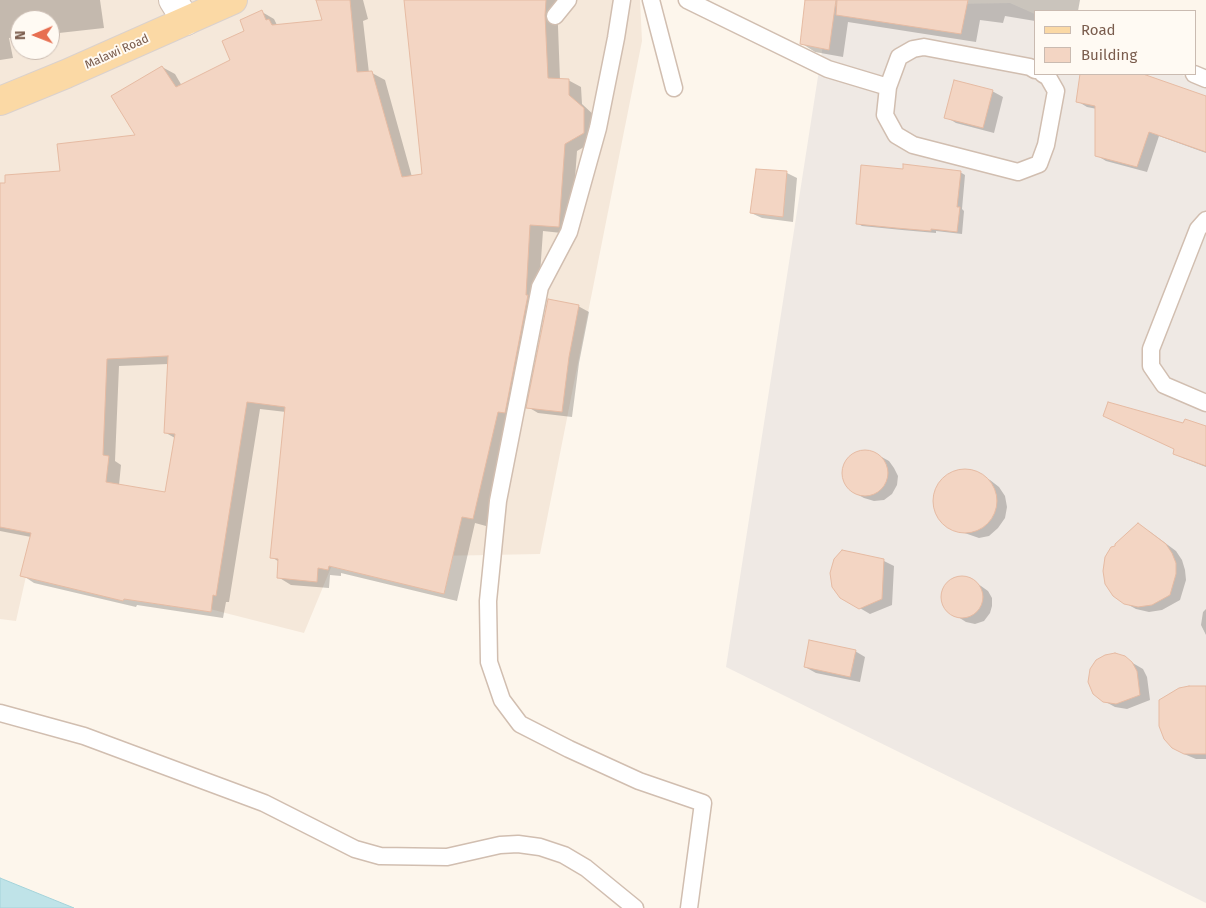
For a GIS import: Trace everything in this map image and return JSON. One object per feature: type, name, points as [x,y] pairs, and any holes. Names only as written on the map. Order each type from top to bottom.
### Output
[{"type":"main road","name":"Malawi Road","points":[[0,101],[66,74],[180,10],[233,0]]},
{"type":"lane","points":[[555,16],[568,0]]},
{"type":"lane","points":[[622,0],[598,128],[569,232],[540,287],[498,501],[488,601],[489,662],[502,700],[520,724],[569,749],[639,780],[703,803],[689,908]]},
{"type":"lane","points":[[651,0],[674,88]]},
{"type":"lane","points":[[687,0],[828,69],[888,87]]},
{"type":"lane","points":[[1034,69],[1030,67],[924,47],[912,49],[899,58],[888,87],[885,115],[896,135],[913,144],[1018,172],[1039,164],[1046,145],[1056,91],[1048,77],[1045,75]]},
{"type":"lane","points":[[1203,227],[1152,349],[1151,366],[1164,385],[1206,403]]},
{"type":"lane","points":[[0,713],[84,736],[264,803],[355,849],[380,856],[447,857],[500,844],[540,847],[564,855],[586,868],[635,908]]},
{"type":"shaded area","points":[[0,0],[640,0],[642,41],[540,554],[335,558],[304,633],[29,563],[16,621],[0,619]]},
{"type":"shaded area","points":[[1010,3],[1034,14],[1034,75],[1182,75],[1206,85],[1206,903],[726,667],[829,6]]},
{"type":"water","points":[[0,878],[74,908],[0,908]]},
{"type":"building","points":[[316,0],[350,0],[357,72],[372,71],[402,177],[422,174],[404,0],[546,0],[548,78],[569,79],[569,95],[584,108],[584,133],[565,144],[559,227],[530,225],[526,295],[528,295],[505,413],[498,412],[473,519],[462,517],[444,594],[329,566],[328,570],[318,568],[317,582],[277,578],[278,559],[270,558],[285,407],[247,402],[216,596],[213,595],[211,612],[124,599],[123,601],[20,576],[31,533],[0,527],[0,183],[5,183],[5,175],[60,171],[57,144],[135,135],[111,96],[162,66],[176,87],[230,60],[222,41],[244,31],[240,20],[262,10],[266,20],[269,19],[272,25],[322,20]],"holes":[[[168,356],[164,433],[175,434],[165,492],[106,482],[109,456],[103,455],[107,359]]]},
{"type":"building","points":[[805,0],[836,0],[829,50],[800,44]]},
{"type":"building","points":[[837,0],[968,0],[961,34],[836,15]]},
{"type":"building","points":[[1080,75],[1146,75],[1206,96],[1206,152],[1149,132],[1137,167],[1095,156],[1095,106],[1076,102]]},
{"type":"building","points":[[954,80],[993,90],[983,128],[944,118]]},
{"type":"building","points":[[903,164],[961,171],[957,207],[960,207],[957,232],[856,224],[861,165],[903,169]]},
{"type":"building","points":[[756,169],[787,171],[783,217],[750,213]]},
{"type":"building","points":[[548,299],[579,305],[569,357],[562,412],[526,408]]},
{"type":"building","points":[[1108,402],[1183,423],[1185,419],[1206,426],[1206,466],[1173,454],[1174,449],[1103,416]]},
{"type":"building","points":[[865,450],[878,454],[884,460],[888,473],[884,486],[878,492],[865,496],[852,492],[846,486],[842,473],[846,460],[852,454]]},
{"type":"building","points":[[965,469],[983,475],[991,483],[997,501],[991,519],[983,527],[965,533],[947,527],[939,519],[933,501],[939,483],[947,475]]},
{"type":"building","points":[[1138,523],[1166,544],[1176,563],[1176,574],[1170,595],[1152,605],[1138,607],[1124,604],[1113,596],[1105,584],[1103,571],[1105,557],[1111,547],[1115,546]]},
{"type":"building","points":[[842,550],[884,559],[882,599],[859,609],[840,598],[832,587],[830,573],[834,559]]},
{"type":"building","points":[[962,576],[977,582],[983,597],[977,612],[962,618],[947,612],[941,597],[947,582]]},
{"type":"building","points":[[809,640],[856,650],[850,677],[804,667]]},
{"type":"building","points":[[1115,653],[1125,656],[1132,662],[1137,671],[1140,695],[1116,704],[1103,702],[1093,694],[1088,682],[1090,669],[1096,660],[1105,655]]},
{"type":"building","points":[[1206,686],[1206,754],[1184,754],[1172,748],[1164,739],[1159,726],[1159,700],[1179,688]]}]
